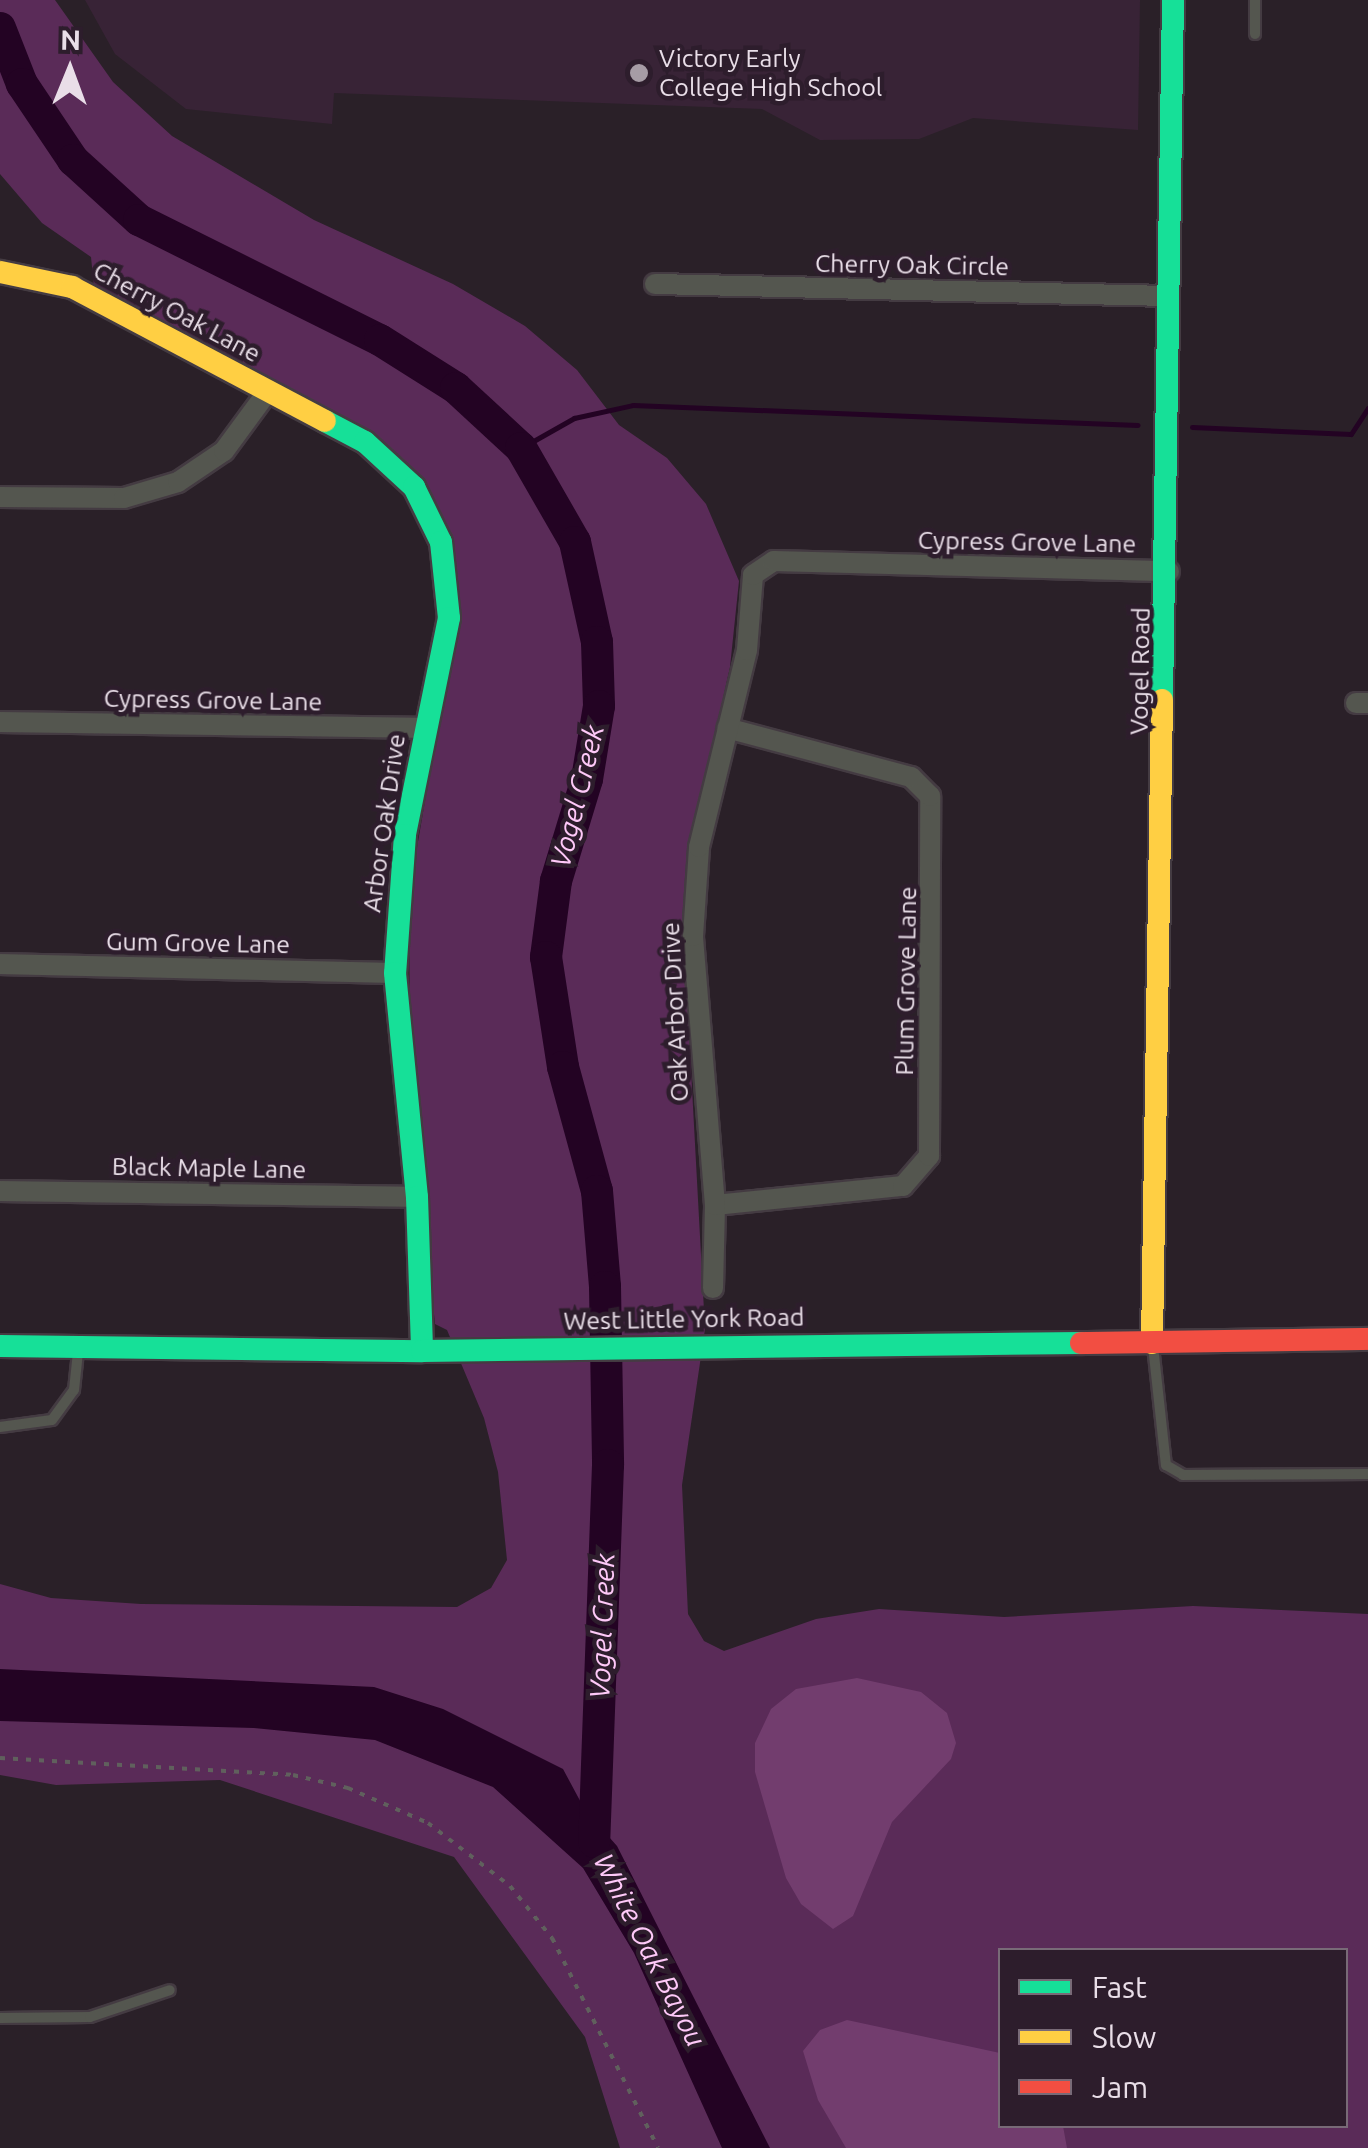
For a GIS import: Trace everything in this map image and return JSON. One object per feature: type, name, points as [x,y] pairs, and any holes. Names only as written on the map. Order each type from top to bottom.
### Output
[{"type":"street","name":"Vogel Road","points":[[1152,1343],[1169,571],[1173,0]]},
{"type":"street","name":"Cherry Oak Lane","points":[[0,272],[72,287],[268,391]]},
{"type":"street","name":"Cherry Oak Circle","points":[[655,284],[1168,296]]},
{"type":"street","points":[[0,496],[124,498],[178,482],[224,451],[268,391]]},
{"type":"street","name":"Arbor Oak Drive","points":[[268,391],[365,442],[414,487],[441,542],[449,618],[405,835],[394,973],[417,1196],[422,1351]]},
{"type":"street","name":"Cypress Grove Lane","points":[[763,563],[1169,571]]},
{"type":"street","name":"Oak Arbor Drive","points":[[714,1288],[715,1205],[693,936],[699,847],[746,650],[753,574],[763,563]]},
{"type":"street","name":"Cypress Grove Lane","points":[[0,722],[424,728]]},
{"type":"street","name":"Plum Grove Lane","points":[[715,1205],[903,1186],[929,1156],[930,796],[911,777],[726,728]]},
{"type":"street","name":"Gum Grove Lane","points":[[0,964],[394,973]]},
{"type":"street","name":"Black Maple Lane","points":[[0,1191],[417,1196]]},
{"type":"street","name":"West Little York Road","points":[[0,1346],[422,1351],[1368,1339]]},
{"type":"lane","points":[[1255,0],[1256,34]]},
{"type":"lane","points":[[1152,1343],[1166,1465],[1183,1474],[1368,1474]]},
{"type":"lane","points":[[0,1426],[36,1427],[64,1409],[74,1390],[78,1348]]},
{"type":"lane","points":[[0,2018],[90,2017],[170,1990]]},
{"type":"path","points":[[0,1758],[293,1774],[348,1788],[428,1823],[510,1886],[543,1926],[580,1984],[658,2148]]},
{"type":"shaded area","points":[[0,0],[55,0],[113,82],[172,136],[314,220],[453,284],[525,326],[577,370],[619,425],[667,458],[706,504],[739,581],[730,667],[692,837],[684,940],[705,1329],[682,1485],[688,1614],[704,1641],[724,1651],[816,1619],[879,1609],[1004,1617],[1193,1606],[1368,1614],[1368,2148],[620,2148],[585,2037],[454,1857],[220,1780],[56,1785],[0,1775],[0,1584],[51,1598],[141,1604],[457,1607],[491,1588],[507,1560],[498,1472],[484,1418],[447,1330],[435,1324],[410,1072],[409,894],[452,644],[428,497],[94,287],[91,257],[42,223],[0,174]]},
{"type":"shaded area","name":"Victory Early College High School","points":[[85,0],[1140,0],[1138,130],[973,118],[919,139],[820,140],[762,109],[334,93],[332,124],[186,109],[115,54]]},
{"type":"shaded area","points":[[857,1678],[921,1692],[947,1713],[956,1743],[951,1759],[892,1822],[853,1916],[833,1929],[801,1904],[786,1878],[755,1772],[755,1743],[771,1709],[796,1689]]},
{"type":"shaded area","points":[[847,2020],[998,2053],[998,2128],[1063,2128],[1067,2148],[846,2148],[818,2100],[803,2051],[820,2030]]},
{"type":"water","name":"White Oak Bayou","points":[[0,1669],[374,1687],[443,1709],[563,1769],[585,1810],[617,1846],[770,2148],[722,2148],[634,1953],[583,1868],[493,1787],[375,1740],[254,1728],[0,1721]]},
{"type":"waterway","name":"Vogel Creek","points":[[0,28],[22,84],[73,160],[139,220],[380,340],[456,388],[521,448],[575,542],[597,642],[599,706],[587,779],[556,881],[546,957],[563,1067],[597,1191],[605,1287],[608,1465],[594,1842]]},
{"type":"waterway","points":[[521,448],[574,418],[633,405],[1138,425]]},
{"type":"waterway","points":[[1192,427],[1351,434],[1368,408]]},
{"type":"traffic: fast","points":[[1162,700],[1173,0]]},
{"type":"traffic: fast","points":[[325,421],[365,442],[414,487],[441,542],[449,618],[405,835],[395,973],[417,1197],[422,1351]]},
{"type":"traffic: fast","points":[[0,1346],[422,1351],[1081,1343]]},
{"type":"traffic: slow","points":[[0,272],[72,287],[325,421]]},
{"type":"traffic: slow","points":[[1152,1343],[1162,700]]},
{"type":"traffic: jam","points":[[1081,1343],[1368,1339]]},
{"type":"place","name":"Victory Early College High School","points":[[639,73]]}]
